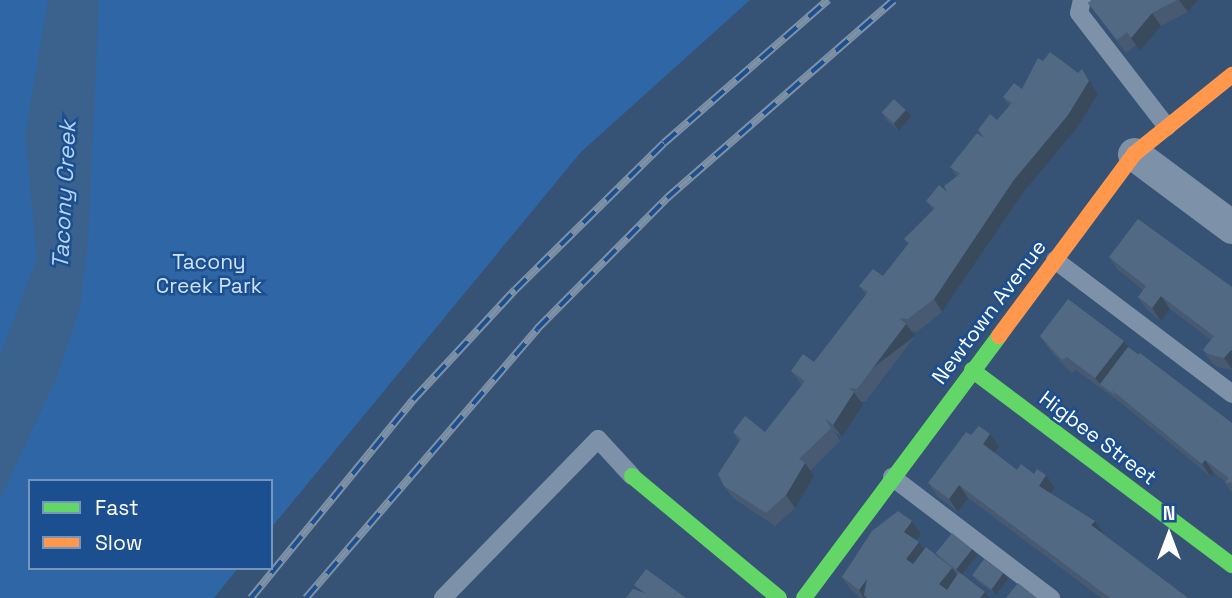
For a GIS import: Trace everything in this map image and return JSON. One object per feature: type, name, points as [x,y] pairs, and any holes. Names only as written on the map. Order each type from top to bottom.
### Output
[{"type":"street","name":"Newtown Avenue","points":[[804,598],[1134,154],[1232,75]]},
{"type":"street","points":[[1134,154],[1232,227]]},
{"type":"street","name":"Higbee Street","points":[[972,370],[1232,565]]},
{"type":"street","points":[[632,477],[779,598]]},
{"type":"lane","points":[[1082,0],[1079,13],[1167,127]]},
{"type":"lane","points":[[1055,260],[1232,394]]},
{"type":"lane","points":[[443,598],[598,439],[632,477]]},
{"type":"lane","points":[[892,477],[1051,598]]},
{"type":"green space","name":"Tacony Creek Park","points":[[0,0],[750,0],[581,152],[273,526],[273,479],[28,479],[28,570],[236,570],[214,598],[0,598]]},
{"type":"water","name":"Tacony Creek","points":[[48,0],[99,0],[88,243],[80,307],[57,377],[0,499],[0,357],[37,258],[25,136]]},
{"type":"building","points":[[1092,0],[1177,0],[1152,13],[1131,38],[1127,32],[1117,40],[1088,3]]},
{"type":"building","points":[[1050,52],[1078,73],[1082,69],[1089,81],[1068,115],[1013,181],[934,299],[908,319],[899,318],[906,324],[857,389],[848,388],[854,392],[833,425],[825,418],[831,428],[799,459],[805,463],[786,495],[766,513],[724,486],[718,474],[741,439],[733,432],[745,416],[765,432],[805,381],[791,371],[803,354],[814,362],[868,292],[859,286],[873,269],[883,276],[909,243],[904,239],[935,208],[926,201],[939,185],[947,192],[944,186],[960,174],[950,167],[977,133],[984,138],[978,130],[990,114],[997,120],[1012,103],[1003,97],[1014,83],[1022,89],[1038,58],[1043,61]]},
{"type":"building","points":[[894,99],[906,110],[893,123],[882,112]]},
{"type":"building","points":[[1138,219],[1232,287],[1232,350],[1224,358],[1203,350],[1214,336],[1161,296],[1152,308],[1138,297],[1146,286],[1109,257]]},
{"type":"building","points":[[1068,299],[1124,341],[1095,378],[1067,357],[1062,360],[1040,336]]},
{"type":"building","points":[[1128,347],[1139,355],[1112,390],[1116,396],[1100,384]]},
{"type":"building","points":[[1140,353],[1232,423],[1232,482],[1225,483],[1229,478],[1205,460],[1202,464],[1112,390]]},
{"type":"building","points":[[979,426],[990,434],[983,444],[1017,470],[1021,464],[1034,474],[1037,469],[1046,475],[1039,486],[1095,521],[1091,525],[1188,598],[1110,598],[959,485],[949,499],[928,483],[966,432],[971,435]]},
{"type":"building","points":[[898,511],[912,521],[904,532],[919,542],[906,559],[913,564],[926,547],[952,568],[939,584],[947,590],[959,572],[985,592],[980,598],[868,598],[864,595],[867,579],[859,590],[842,577],[872,531]]},
{"type":"building","points":[[952,533],[972,549],[956,570],[936,553]]},
{"type":"building","points":[[984,559],[1003,573],[992,589],[972,575]]},
{"type":"building","points":[[646,569],[686,598],[626,598],[633,589],[645,593],[634,585]]},
{"type":"building","points":[[1018,583],[1037,598],[1006,598]]},
{"type":"railway","points":[[251,598],[413,400],[515,290],[664,143],[828,0]]},
{"type":"railway","points":[[306,598],[537,329],[667,198],[894,0]]},
{"type":"traffic: fast","points":[[804,598],[999,336]]},
{"type":"traffic: fast","points":[[972,370],[1232,565]]},
{"type":"traffic: fast","points":[[632,476],[779,598]]},
{"type":"traffic: slow","points":[[999,336],[1134,154],[1232,75]]}]
